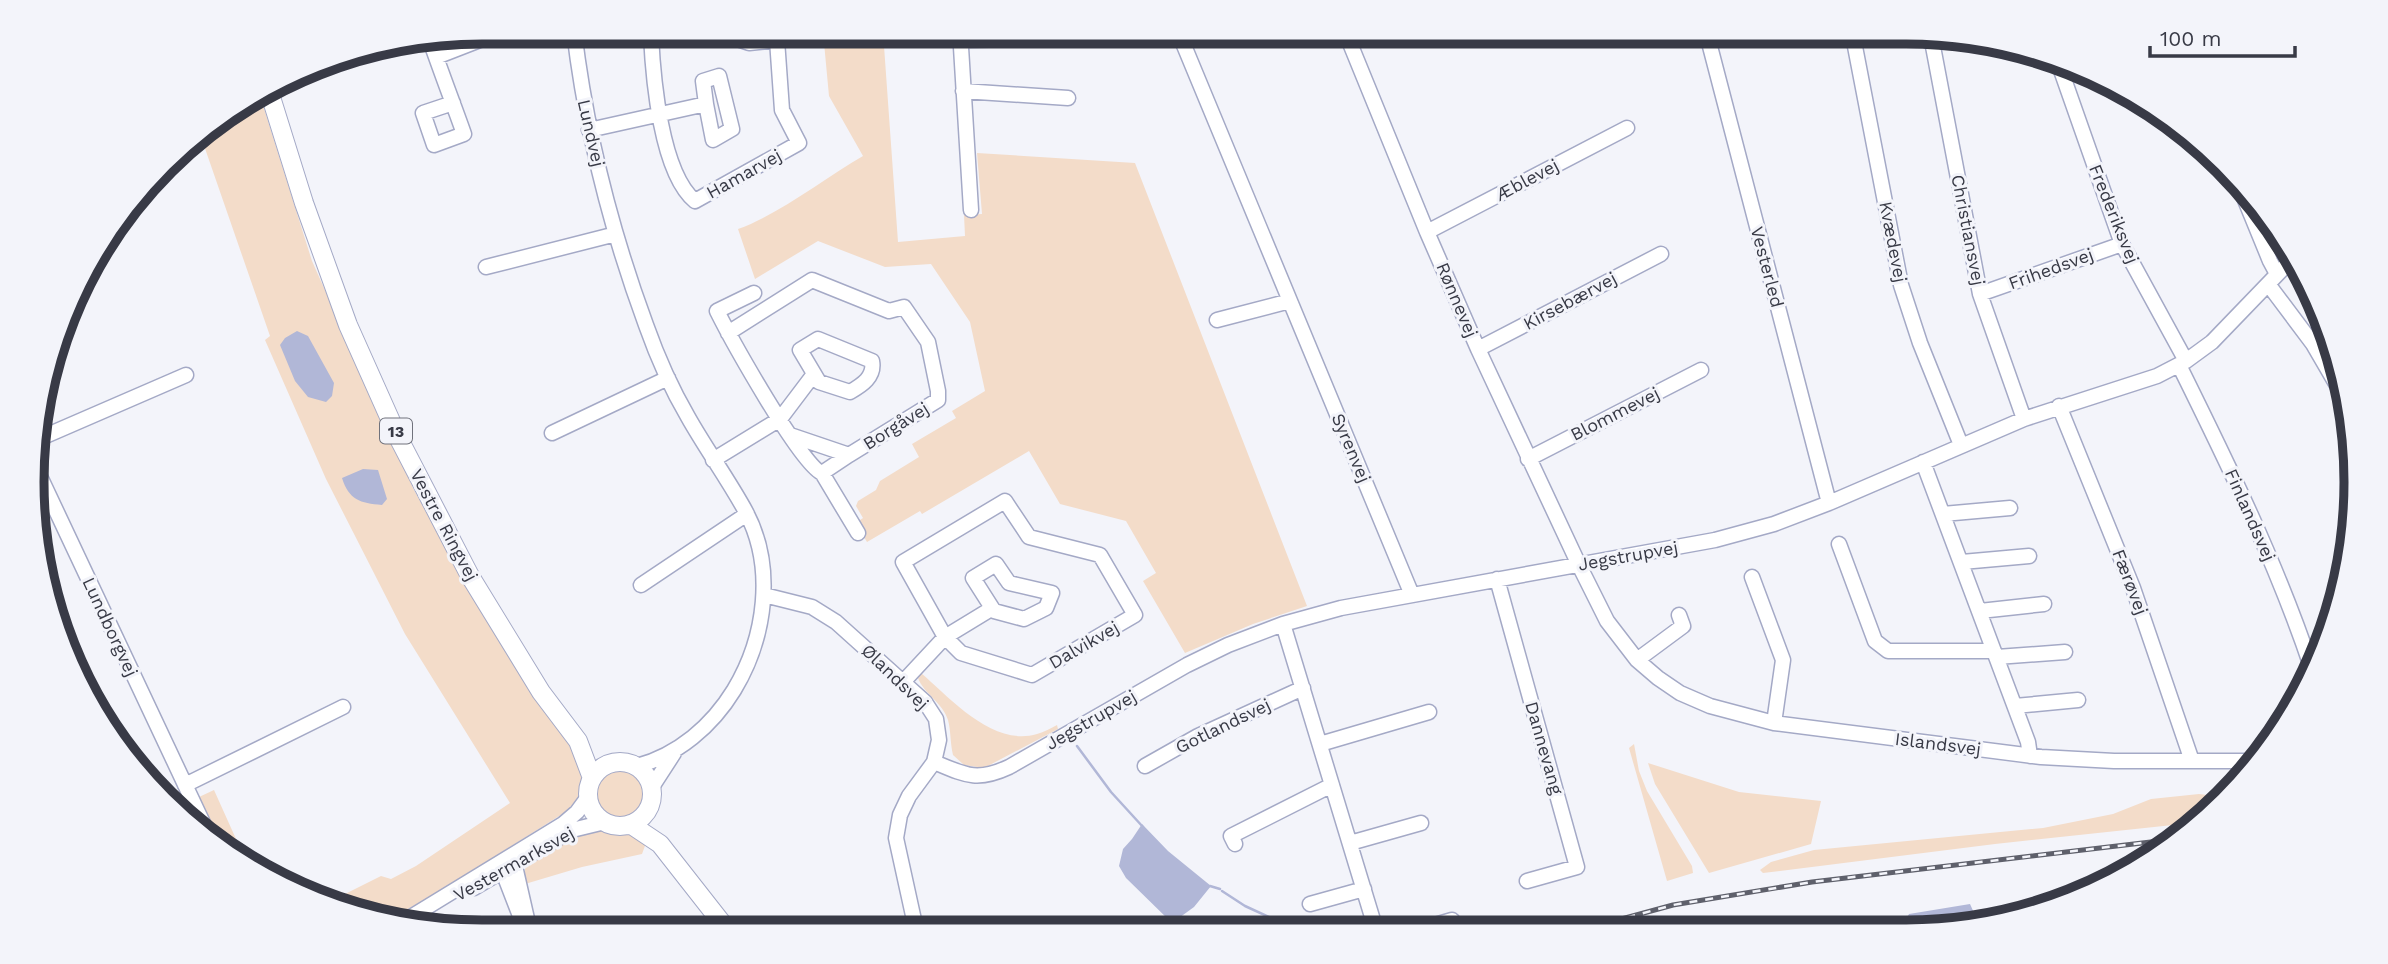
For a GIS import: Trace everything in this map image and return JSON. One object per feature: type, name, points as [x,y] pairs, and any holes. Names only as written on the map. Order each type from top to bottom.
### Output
[{"type":"main road","name":"Vestre Ringvej","points":[[271,98],[304,204],[348,326],[398,437],[476,587],[541,692],[578,741],[592,778]]},
{"type":"main road","name":"Vestre Ringvej","points":[[578,741],[613,762]]},
{"type":"main road","name":"13","points":[[613,762],[637,766]]},
{"type":"main road","points":[[613,762],[601,768],[592,778],[588,797],[594,812],[605,822],[618,826],[641,818],[649,809],[652,788],[647,775],[637,766]]},
{"type":"main road","points":[[649,809],[660,844]]},
{"type":"main road","points":[[630,824],[660,844],[720,920]]},
{"type":"street","points":[[436,57],[470,44]]},
{"type":"street","name":"Lundvej","points":[[576,44],[589,130],[616,234],[646,326],[686,413],[747,514],[762,563],[764,594],[760,627],[744,674],[728,701],[706,726],[675,752],[657,761],[637,766]]},
{"type":"street","name":"Hamarvej","points":[[651,44],[660,115],[675,174],[685,192],[695,201],[799,143],[782,110],[777,44]]},
{"type":"street","points":[[961,44],[971,210]]},
{"type":"street","name":"Syrenvej","points":[[1183,44],[1412,595]]},
{"type":"street","name":"Rønnevej","points":[[1350,44],[1478,349],[1579,565]]},
{"type":"street","name":"Vesterled","points":[[1709,44],[1829,503]]},
{"type":"street","name":"Kvædevej","points":[[1854,44],[1901,285],[1920,344],[1961,445]]},
{"type":"street","name":"Christiansvej","points":[[1933,45],[1980,294],[2024,419]]},
{"type":"street","points":[[432,46],[453,103]]},
{"type":"street","name":"Frederiksvej","points":[[2062,72],[2122,244],[2182,363]]},
{"type":"street","points":[[964,91],[1068,98]]},
{"type":"street","points":[[589,130],[706,104]]},
{"type":"street","name":"Æblevej","points":[[1427,232],[1627,128]]},
{"type":"street","points":[[2249,209],[2270,261],[2273,279],[2330,373]]},
{"type":"street","points":[[486,267],[616,234]]},
{"type":"street","name":"Frihedsvej","points":[[1980,294],[2122,244]]},
{"type":"street","name":"Kirsebærvej","points":[[1478,349],[1661,254]]},
{"type":"street","name":"Jegstrupvej","points":[[934,762],[973,777],[991,775],[1187,665],[1228,645],[1283,624],[1341,608],[1715,540],[1774,524],[2024,419],[2157,376],[2182,363],[2228,327],[2287,264]]},
{"type":"street","name":"Borgåvej","points":[[728,333],[811,280],[889,311],[904,307],[928,342],[938,391],[937,400],[822,473]]},
{"type":"street","points":[[754,293],[717,311],[790,435],[815,471],[822,473],[858,533]]},
{"type":"street","points":[[1217,320],[1290,301]]},
{"type":"street","points":[[818,339],[872,361],[873,366],[865,383],[850,392],[819,382],[814,374],[800,351],[818,339]]},
{"type":"street","name":"Finlandsvej","points":[[2182,363],[2238,484],[2297,623],[2308,657]]},
{"type":"street","name":"Blommevej","points":[[1528,459],[1701,370]]},
{"type":"street","points":[[713,460],[780,419],[814,374]]},
{"type":"street","points":[[46,436],[186,375]]},
{"type":"street","points":[[552,433],[668,378]]},
{"type":"street","name":"Færøvej","points":[[2059,406],[2133,588],[2192,761]]},
{"type":"street","name":"Borgåvej","points":[[790,435],[849,455]]},
{"type":"street","points":[[1923,462],[2015,706],[2028,742],[2030,756]]},
{"type":"street","name":"Lundborgvej","points":[[44,485],[200,817]]},
{"type":"street","name":"Dalvikvej","points":[[1005,501],[1029,537],[1100,555],[1135,615],[1031,675],[961,653],[946,637],[903,562],[1005,501]]},
{"type":"street","points":[[1943,514],[2010,508]]},
{"type":"street","points":[[641,585],[747,514]]},
{"type":"street","points":[[1839,544],[1875,640],[1888,651],[1996,654],[2065,652]]},
{"type":"street","points":[[1962,562],[2029,556]]},
{"type":"street","points":[[996,564],[1009,583],[1052,593],[1046,608],[1024,620],[991,608],[972,578],[996,564]]},
{"type":"street","name":"Islandsvej","points":[[1579,565],[1607,621],[1637,660],[1680,693],[1710,706],[1774,723],[2030,756],[2114,761],[2244,761]]},
{"type":"street","points":[[1752,577],[1783,660],[1774,723]]},
{"type":"street","name":"Dannevang","points":[[1497,579],[1577,867],[1527,881]]},
{"type":"street","name":"Ølandsvej","points":[[764,594],[813,607],[836,622],[904,681],[925,702],[936,719],[939,740],[934,762]]},
{"type":"street","points":[[1980,611],[2044,604]]},
{"type":"street","points":[[904,681],[946,637],[991,608]]},
{"type":"street","points":[[1637,660],[1683,626],[1679,615]]},
{"type":"street","points":[[1283,624],[1373,920]]},
{"type":"street","name":"Gotlandsvej","points":[[1145,766],[1219,726],[1303,688]]},
{"type":"street","points":[[2015,706],[2078,700]]},
{"type":"street","points":[[185,785],[342,707]]},
{"type":"street","points":[[1320,744],[1429,712]]},
{"type":"street","name":"Lundvej","points":[[652,788],[675,752]]},
{"type":"street","points":[[914,920],[896,838],[900,815],[909,796],[934,762]]},
{"type":"street","points":[[1235,844],[1231,836],[1332,785]]},
{"type":"street","name":"Vestermarksvej","points":[[505,865],[563,824],[577,812],[588,797]]},
{"type":"street","name":"Vestermarksvej","points":[[414,915],[572,830],[605,822]]},
{"type":"street","points":[[1350,843],[1421,823]]},
{"type":"street","points":[[505,865],[525,920]]},
{"type":"street","points":[[1310,904],[1364,889]]},
{"type":"shaded area","points":[[824,44],[884,44],[898,242],[965,236],[964,215],[982,214],[977,153],[1135,163],[1307,606],[1253,624],[1185,653],[1143,581],[1156,573],[1126,521],[1060,504],[1029,451],[922,514],[920,511],[867,542],[858,527],[863,518],[856,506],[858,501],[876,490],[880,481],[919,457],[912,444],[956,418],[952,411],[985,391],[970,322],[931,264],[885,267],[818,241],[755,279],[738,229],[785,206],[863,156],[829,96]]},
{"type":"shaded area","points":[[262,103],[312,261],[413,488],[472,596],[525,683],[573,747],[581,763],[583,783],[577,799],[567,811],[401,913],[340,897],[381,876],[391,879],[416,866],[510,803],[405,634],[326,479],[265,340],[270,336],[203,144]]},
{"type":"shaded area","points":[[921,673],[974,718],[1005,734],[1037,734],[1057,725],[1058,729],[984,768],[964,765],[953,755],[946,714],[921,684],[918,678]]},
{"type":"shaded area","points":[[1634,744],[1639,771],[1647,791],[1692,866],[1693,873],[1667,881],[1629,748]]},
{"type":"shaded area","points":[[1648,763],[1739,792],[1821,801],[1811,844],[1709,873],[1655,784]]},
{"type":"shaded area","points":[[620,770],[637,777],[644,794],[637,811],[620,818],[603,811],[596,794],[603,777]]},
{"type":"shaded area","points":[[214,790],[239,846],[215,830],[199,797]]},
{"type":"shaded area","points":[[2199,794],[2212,796],[2180,824],[1763,873],[1760,870],[1771,862],[1814,850],[2043,828],[2113,814],[2151,799]]},
{"type":"shaded area","points":[[598,827],[629,834],[646,843],[642,854],[582,867],[525,884],[525,869],[533,859],[576,832]]},
{"type":"water","points":[[297,331],[308,336],[334,383],[332,396],[326,402],[308,397],[295,381],[280,345],[285,338]]},
{"type":"water","points":[[363,469],[378,470],[387,499],[382,505],[356,499],[348,491],[342,478]]},
{"type":"water","points":[[1142,824],[1168,851],[1211,886],[1194,907],[1176,920],[1169,920],[1126,878],[1119,866],[1123,849]]},
{"type":"water","points":[[1970,904],[1975,915],[1906,920],[1909,914]]},
{"type":"waterway","points":[[1077,746],[1111,792],[1143,827]]},
{"type":"waterway","points":[[1210,886],[1220,889]]},
{"type":"waterway","points":[[1222,891],[1245,906],[1275,920]]},
{"type":"railway","points":[[1618,920],[1673,905],[1812,882],[2156,841]]}]
